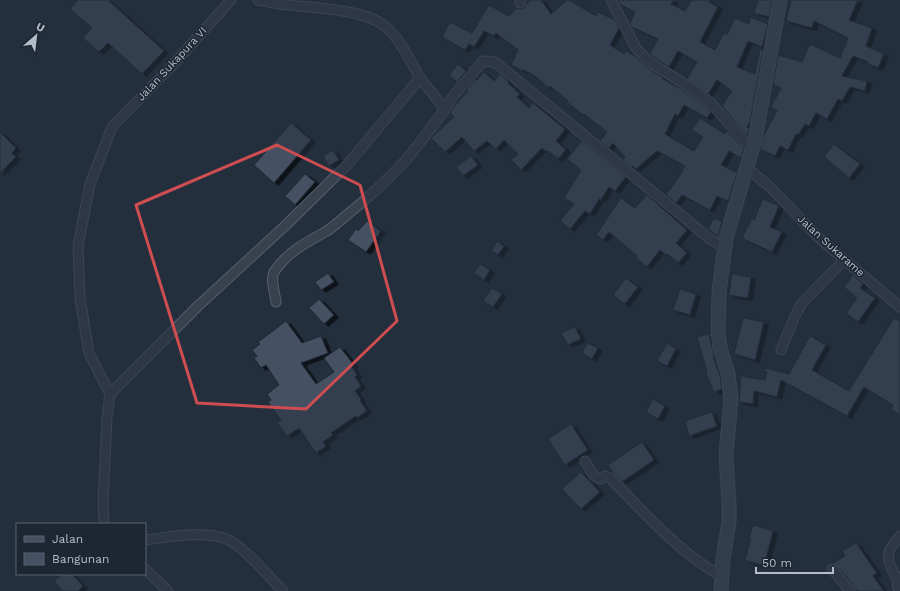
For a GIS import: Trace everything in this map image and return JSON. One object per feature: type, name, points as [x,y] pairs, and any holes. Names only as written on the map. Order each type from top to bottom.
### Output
[{"type":"street","name":"Jalan Sukapura VI","points":[[110,394],[89,353],[80,298],[78,246],[90,184],[112,127],[170,68],[231,0]]},
{"type":"street","points":[[258,0],[287,5],[322,4],[372,19],[387,27],[406,53],[420,78],[445,108]]},
{"type":"street","points":[[611,0],[636,48],[648,61],[711,103],[752,150]]},
{"type":"street","points":[[721,591],[721,576],[729,522],[726,455],[731,400],[728,374],[720,348],[718,332],[719,292],[726,238],[752,150],[780,0]]},
{"type":"street","points":[[276,302],[272,277],[280,264],[292,252],[306,242],[328,230],[369,196],[404,162],[424,138],[454,95],[483,61],[495,62],[710,239],[725,249]]},
{"type":"street","points":[[104,523],[103,502],[107,418],[110,394],[198,306],[286,225],[348,165],[420,78]]},
{"type":"street","name":"Jalan Sukarame","points":[[747,168],[770,187],[820,239],[900,307]]},
{"type":"street","points":[[782,350],[795,316],[802,303],[844,260]]},
{"type":"street","points":[[585,461],[594,476],[600,479],[605,476],[610,478],[677,545],[721,576]]},
{"type":"street","points":[[146,540],[197,534],[225,538],[248,555],[283,591]]},
{"type":"street","points":[[899,591],[897,579],[887,557],[892,546],[900,536]]},
{"type":"street","points":[[832,569],[850,591]]},
{"type":"street","points":[[146,570],[168,591]]},
{"type":"highlighted area","points":[[277,145],[360,185],[397,321],[306,409],[197,403],[136,205]]},
{"type":"building","points":[[78,0],[108,0],[164,51],[142,74],[108,43],[99,52],[83,38],[92,28],[70,9]]},
{"type":"building","points":[[532,0],[541,0],[551,14],[567,0],[569,0],[596,16],[598,12],[615,20],[619,28],[610,45],[624,54],[626,51],[635,56],[645,66],[663,79],[686,92],[707,107],[711,112],[707,118],[684,105],[678,116],[675,114],[665,134],[694,151],[703,137],[692,130],[700,118],[725,134],[727,131],[744,149],[741,158],[729,151],[721,165],[737,173],[728,201],[717,196],[710,210],[682,195],[676,203],[666,195],[685,166],[657,151],[636,169],[633,166],[632,167],[623,160],[625,157],[613,143],[609,148],[600,141],[607,132],[584,114],[583,115],[550,86],[549,88],[535,76],[511,65],[518,50],[496,33],[494,36],[484,31],[474,47],[469,44],[465,50],[442,37],[450,22],[472,33],[489,5],[509,16],[516,8],[524,8],[526,4]]},
{"type":"building","points":[[618,0],[673,0],[671,4],[685,11],[691,0],[710,0],[709,2],[718,7],[700,42],[715,50],[724,33],[727,35],[735,18],[749,24],[751,17],[768,24],[762,47],[748,41],[737,67],[755,74],[760,49],[763,50],[750,122],[747,127],[749,128],[747,136],[722,106],[732,91],[717,80],[708,94],[687,79],[697,62],[678,51],[669,67],[652,56],[650,54],[658,39],[632,27],[630,23],[635,12],[620,4]]},
{"type":"building","points":[[758,0],[772,0],[769,17],[754,13]]},
{"type":"building","points":[[791,0],[858,0],[849,20],[872,28],[866,46],[884,54],[878,68],[853,56],[842,76],[867,81],[865,91],[850,87],[842,101],[838,99],[827,119],[816,113],[809,126],[805,124],[798,135],[796,134],[788,150],[780,146],[775,156],[760,149],[763,137],[777,111],[771,107],[781,88],[773,84],[778,55],[802,62],[810,44],[840,58],[848,38],[814,21],[812,28],[786,21]]},
{"type":"building","points":[[458,64],[466,71],[457,82],[449,75]]},
{"type":"building","points":[[484,72],[494,81],[500,74],[520,94],[517,97],[529,108],[533,103],[565,129],[556,141],[566,150],[558,159],[542,148],[521,170],[511,160],[518,154],[504,140],[496,149],[487,141],[474,151],[462,137],[445,152],[431,138],[454,117],[450,113],[455,105],[468,91],[466,90]]},
{"type":"building","points":[[291,123],[311,140],[274,183],[254,165]]},
{"type":"building","points":[[0,132],[16,148],[12,153],[16,157],[0,173]]},
{"type":"building","points":[[582,141],[626,177],[615,191],[609,187],[601,200],[599,199],[590,214],[585,211],[570,229],[560,221],[574,204],[564,198],[581,170],[567,159]]},
{"type":"building","points":[[834,144],[860,164],[849,178],[824,157]]},
{"type":"building","points":[[333,150],[339,160],[329,166],[323,156]]},
{"type":"building","points":[[471,156],[478,165],[463,176],[456,167]]},
{"type":"building","points":[[305,174],[315,182],[295,205],[285,196]]},
{"type":"building","points":[[647,195],[687,230],[676,243],[687,253],[678,263],[660,250],[647,267],[635,257],[637,256],[609,232],[603,240],[596,235],[621,198],[635,208]]},
{"type":"building","points":[[763,199],[779,206],[770,227],[782,232],[772,252],[742,238],[752,218],[754,220]]},
{"type":"building","points":[[714,218],[722,222],[718,237],[708,229]]},
{"type":"building","points":[[367,221],[381,231],[366,252],[348,240],[356,229],[358,231]]},
{"type":"building","points":[[497,241],[504,246],[498,255],[491,251]]},
{"type":"building","points":[[480,264],[490,270],[484,280],[474,273]]},
{"type":"building","points":[[328,273],[334,282],[321,290],[315,282]]},
{"type":"building","points":[[732,274],[751,277],[748,298],[729,295]]},
{"type":"building","points":[[853,275],[863,284],[860,288],[875,298],[858,322],[846,313],[857,298],[844,287]]},
{"type":"building","points":[[626,278],[638,287],[625,304],[613,295]]},
{"type":"building","points":[[492,288],[502,294],[493,307],[483,301]]},
{"type":"building","points":[[680,289],[696,294],[690,315],[673,310]]},
{"type":"building","points":[[319,299],[334,315],[324,324],[309,308]]},
{"type":"building","points":[[743,318],[764,322],[755,360],[734,354]]},
{"type":"building","points":[[894,318],[900,321],[900,415],[891,409],[893,405],[864,387],[847,416],[781,380],[777,397],[754,391],[753,404],[739,402],[741,376],[765,380],[767,372],[764,370],[765,368],[789,374],[810,336],[826,345],[812,370],[849,391]]},
{"type":"building","points":[[286,321],[302,343],[321,336],[328,353],[301,363],[316,384],[334,372],[324,358],[340,347],[354,365],[352,367],[357,375],[355,377],[361,386],[355,391],[367,411],[357,418],[356,416],[331,433],[333,435],[323,442],[326,446],[316,453],[299,428],[287,436],[277,422],[281,420],[268,402],[271,400],[267,394],[279,385],[266,365],[261,368],[254,358],[257,356],[252,350],[260,344],[258,342]]},
{"type":"building","points":[[575,327],[581,339],[568,345],[561,333]]},
{"type":"building","points":[[709,334],[722,389],[714,392],[705,371],[707,371],[697,337]]},
{"type":"building","points":[[587,343],[598,348],[592,359],[582,353]]},
{"type":"building","points":[[667,343],[676,349],[667,366],[657,361]]},
{"type":"building","points":[[653,399],[665,406],[658,419],[646,412]]},
{"type":"building","points":[[712,412],[717,426],[689,436],[685,421]]},
{"type":"building","points":[[571,424],[588,450],[565,465],[548,439]]},
{"type":"building","points":[[642,442],[654,460],[622,482],[608,465]]},
{"type":"building","points":[[581,472],[600,492],[581,509],[562,489]]},
{"type":"building","points":[[753,525],[773,531],[764,566],[745,560]]},
{"type":"building","points":[[856,543],[877,573],[873,576],[884,591],[857,591],[847,577],[833,563],[845,556],[842,551]]},
{"type":"building","points":[[61,575],[73,575],[83,586],[78,591],[63,591],[54,581]]}]
